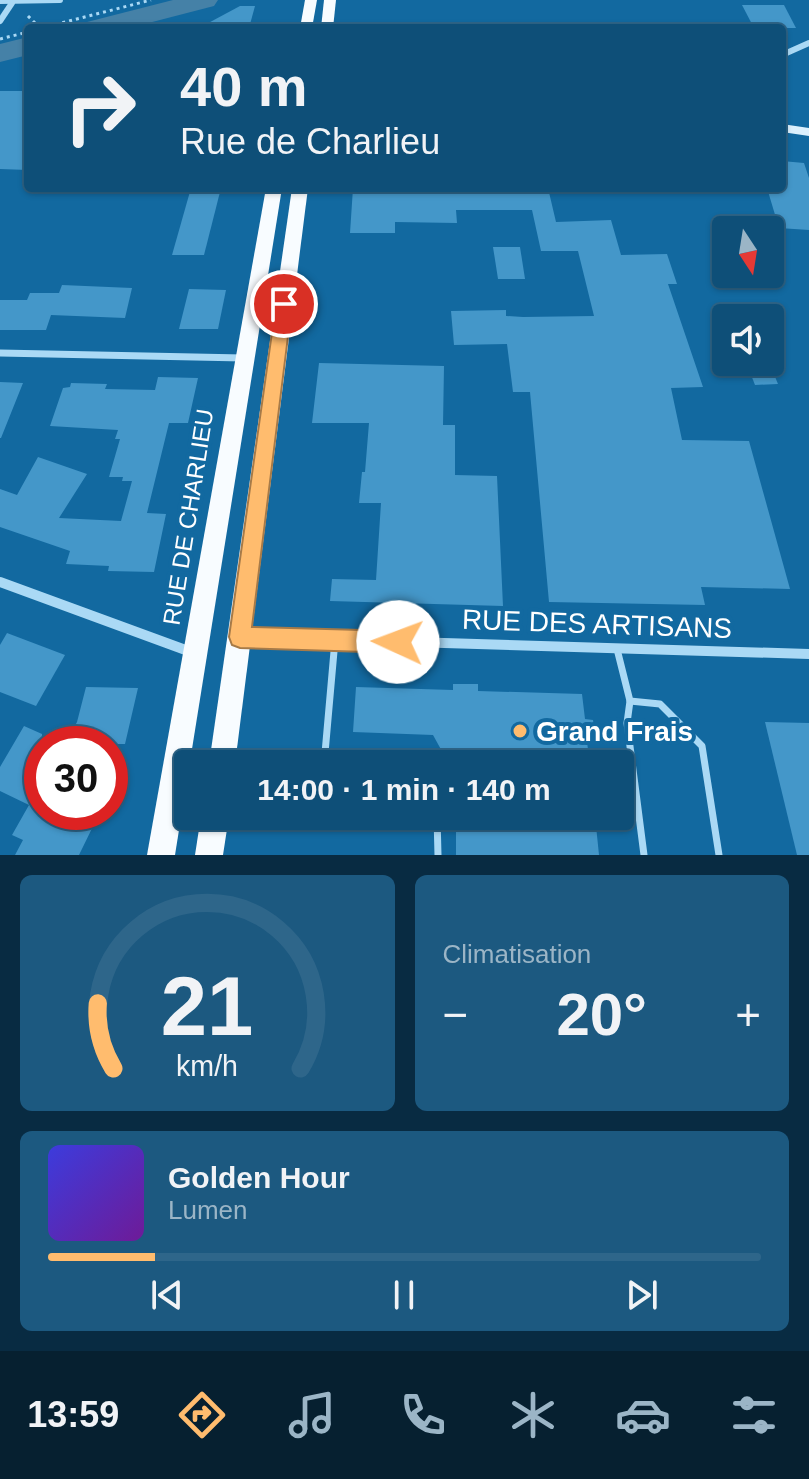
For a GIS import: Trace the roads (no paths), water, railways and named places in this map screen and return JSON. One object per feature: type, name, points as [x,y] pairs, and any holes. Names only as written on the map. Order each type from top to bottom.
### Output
[{"type":"main road","points":[[307,24],[311,0]]},
{"type":"main road","points":[[327,24],[330,0]]},
{"type":"main road","name":"RUE DE CHARLIEU","points":[[161,855],[273,192]]},
{"type":"main road","points":[[224,750],[299,192]]},
{"type":"main road","points":[[209,855],[213,830]]},
{"type":"street","points":[[0,1],[60,0]]},
{"type":"street","points":[[0,21],[12,3]]},
{"type":"street","points":[[786,53],[809,43]]},
{"type":"street","points":[[786,129],[809,132]]},
{"type":"street","points":[[0,353],[244,358]]},
{"type":"street","points":[[0,582],[196,654]]},
{"type":"street","name":"RUE DES ARTISANS","points":[[240,637],[809,654]]},
{"type":"lane","points":[[325,750],[335,640]]},
{"type":"lane","points":[[617,649],[630,701],[627,723],[644,855]]},
{"type":"lane","points":[[630,701],[660,704],[702,746],[719,855]]},
{"type":"lane","points":[[437,830],[438,855]]},
{"type":"waterway","points":[[112,24],[205,0]]},
{"type":"waterway","points":[[0,53],[24,47]]},
{"type":"place","name":"Grand Frais","points":[[520,731]]}]
